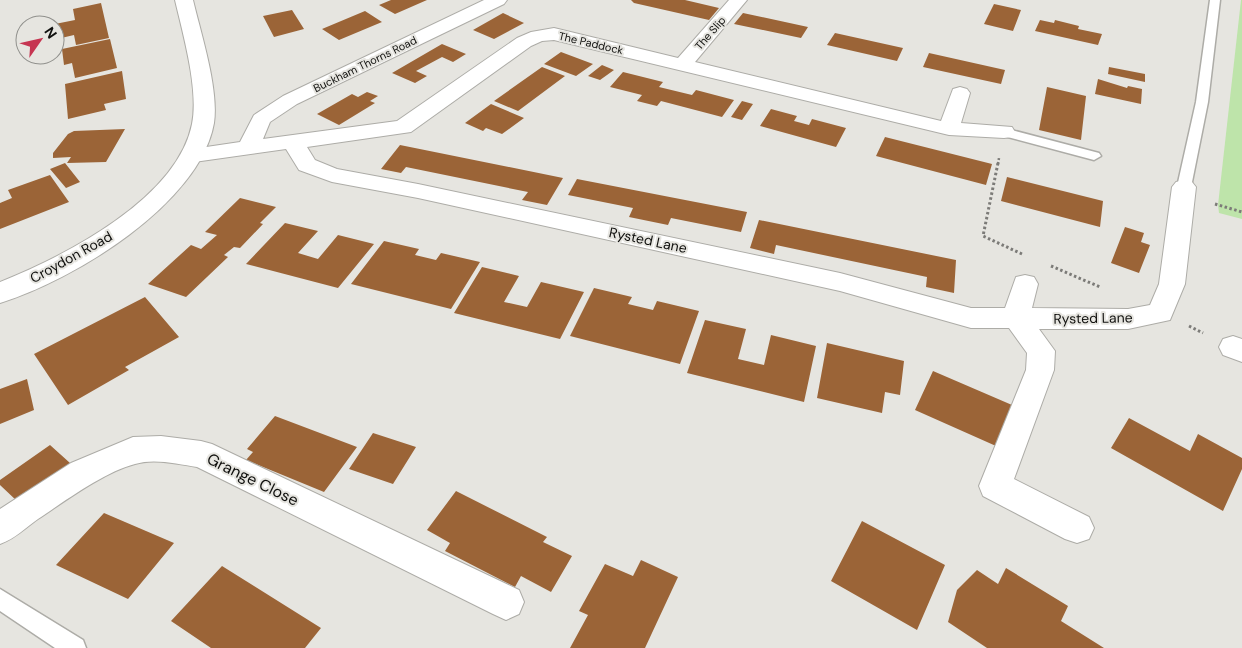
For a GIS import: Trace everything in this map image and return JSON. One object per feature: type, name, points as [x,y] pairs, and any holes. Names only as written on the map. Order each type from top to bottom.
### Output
[{"type":"street","name":"Croydon Road","points":[[0,293],[60,266],[104,242],[142,213],[194,155],[203,122],[201,87],[184,0]]},
{"type":"street","name":"Buckham Thorns Road","points":[[249,146],[261,118],[290,100],[498,0]]},
{"type":"street","name":"The Slip","points":[[682,65],[738,0]]},
{"type":"street","name":"The Paddock","points":[[194,155],[249,146],[403,127],[524,42],[538,36],[554,34],[949,129],[1004,132]]},
{"type":"street","points":[[949,129],[960,93]]},
{"type":"street","name":"Rysted Lane","points":[[296,141],[296,147],[307,165],[332,175],[428,193],[840,282],[971,318],[1128,320],[1160,313]]},
{"type":"street","points":[[1160,313],[1172,284],[1184,187]]},
{"type":"street","points":[[1025,284],[1016,318],[1041,351],[1040,370],[995,486],[1078,528]]},
{"type":"street","name":"Grange Close","points":[[0,529],[24,510],[82,473],[133,450],[162,449],[201,454],[506,602]]},
{"type":"lane","points":[[1184,187],[1202,102],[1215,0]]},
{"type":"lane","points":[[1004,132],[1094,156]]},
{"type":"lane","points":[[0,599],[75,648]]},
{"type":"path","points":[[1004,132],[983,236],[1027,256]]},
{"type":"path","points":[[1045,263],[1107,290]]},
{"type":"path","points":[[1160,313],[1238,349]]},
{"type":"green space","points":[[1241,0],[1242,219],[1219,213],[1218,205]]},
{"type":"building","points":[[391,0],[427,0],[395,14],[379,5]]},
{"type":"building","points":[[631,0],[685,0],[719,8],[709,20],[634,3]]},
{"type":"building","points":[[101,3],[109,38],[76,45],[74,35],[65,37],[65,22],[75,20],[73,9]]},
{"type":"building","points":[[994,4],[1021,10],[1013,31],[984,24]]},
{"type":"building","points":[[292,10],[304,29],[274,37],[263,16]]},
{"type":"building","points":[[365,11],[382,22],[339,40],[322,29]]},
{"type":"building","points":[[503,13],[524,23],[494,39],[473,30]]},
{"type":"building","points":[[743,13],[808,27],[801,38],[734,24]]},
{"type":"building","points":[[1040,20],[1054,23],[1055,20],[1079,26],[1078,29],[1102,34],[1098,45],[1035,31]]},
{"type":"building","points":[[835,33],[903,48],[897,61],[827,45]]},
{"type":"building","points":[[110,39],[117,68],[75,78],[72,63],[65,65],[65,48]]},
{"type":"building","points":[[442,44],[466,54],[453,62],[442,57],[416,71],[427,76],[415,83],[392,73]]},
{"type":"building","points":[[561,52],[593,64],[576,76],[544,64]]},
{"type":"building","points":[[929,53],[1005,70],[1001,84],[923,67]]},
{"type":"building","points":[[602,65],[614,70],[600,80],[588,76]]},
{"type":"building","points":[[542,67],[565,76],[518,111],[494,101]]},
{"type":"building","points":[[1109,67],[1145,74],[1145,82],[1108,74]]},
{"type":"building","points":[[122,71],[126,99],[104,104],[106,110],[68,119],[65,84]]},
{"type":"building","points":[[623,72],[663,82],[659,87],[692,95],[696,90],[734,100],[722,117],[661,101],[657,106],[637,101],[642,95],[610,87]]},
{"type":"building","points":[[1098,79],[1127,88],[1128,86],[1142,89],[1141,104],[1095,94]]},
{"type":"building","points":[[1047,87],[1086,96],[1081,140],[1039,130]]},
{"type":"building","points":[[367,92],[378,96],[370,101],[375,103],[339,125],[317,114],[352,94],[358,97]]},
{"type":"building","points":[[742,101],[753,104],[742,120],[731,117]]},
{"type":"building","points":[[491,104],[524,118],[502,134],[486,128],[483,131],[465,123]]},
{"type":"building","points":[[771,109],[797,116],[794,121],[809,125],[812,119],[846,128],[836,147],[760,126]]},
{"type":"building","points":[[125,129],[106,162],[67,163],[71,157],[53,158],[53,153],[68,134],[74,131]]},
{"type":"building","points":[[885,137],[992,164],[986,185],[876,156]]},
{"type":"building","points":[[400,145],[563,178],[547,205],[522,200],[528,192],[406,167],[401,173],[381,169]]},
{"type":"building","points":[[65,163],[80,182],[66,188],[50,169]]},
{"type":"building","points":[[50,175],[69,202],[0,229],[0,203],[12,198],[8,190]]},
{"type":"building","points":[[1007,177],[1103,201],[1100,227],[1001,201]]},
{"type":"building","points":[[577,179],[747,212],[741,232],[671,218],[668,225],[629,217],[633,208],[568,195]]},
{"type":"building","points":[[240,198],[276,207],[240,248],[234,247],[224,255],[228,257],[186,297],[148,284],[191,245],[201,249],[217,235],[205,232]]},
{"type":"building","points":[[759,220],[956,260],[954,293],[926,287],[927,277],[776,245],[774,254],[750,248]]},
{"type":"building","points":[[285,223],[318,231],[298,253],[318,259],[338,235],[374,244],[338,288],[246,264]]},
{"type":"building","points":[[1125,227],[1144,233],[1141,242],[1150,245],[1139,273],[1111,263]]},
{"type":"building","points":[[384,241],[419,249],[415,255],[436,260],[441,253],[480,262],[451,309],[351,284]]},
{"type":"building","points":[[482,267],[519,276],[504,302],[527,307],[541,282],[584,292],[560,339],[454,313]]},
{"type":"building","points":[[594,288],[632,297],[628,304],[653,310],[657,301],[699,311],[680,364],[570,336]]},
{"type":"building","points":[[145,297],[179,337],[125,367],[129,370],[68,405],[34,354]]},
{"type":"building","points":[[705,320],[746,329],[738,359],[764,365],[771,335],[816,346],[804,402],[687,373]]},
{"type":"building","points":[[827,343],[904,361],[900,395],[885,392],[882,413],[817,398]]},
{"type":"building","points":[[933,371],[1012,405],[996,446],[915,410]]},
{"type":"building","points":[[27,379],[34,410],[0,424],[0,389]]},
{"type":"building","points":[[275,416],[357,447],[324,492],[246,460],[253,452],[247,449]]},
{"type":"building","points":[[1129,418],[1190,451],[1198,434],[1242,458],[1242,469],[1223,511],[1111,448]]},
{"type":"building","points":[[373,433],[416,447],[393,484],[349,469]]},
{"type":"building","points":[[50,445],[70,463],[18,502],[0,485],[0,480]]},
{"type":"building","points":[[456,491],[547,537],[543,542],[572,556],[551,592],[521,576],[515,587],[445,551],[450,543],[427,530]]},
{"type":"building","points":[[104,513],[174,543],[128,599],[56,565]]},
{"type":"building","points":[[862,521],[945,565],[917,630],[831,581]]},
{"type":"building","points":[[641,560],[678,577],[645,648],[570,648],[588,615],[579,611],[605,564],[633,576]]},
{"type":"building","points":[[222,566],[321,628],[305,648],[211,648],[171,621]]},
{"type":"building","points":[[1006,568],[1068,606],[1061,621],[1104,648],[987,648],[948,622],[957,590],[977,570],[998,584]]}]
